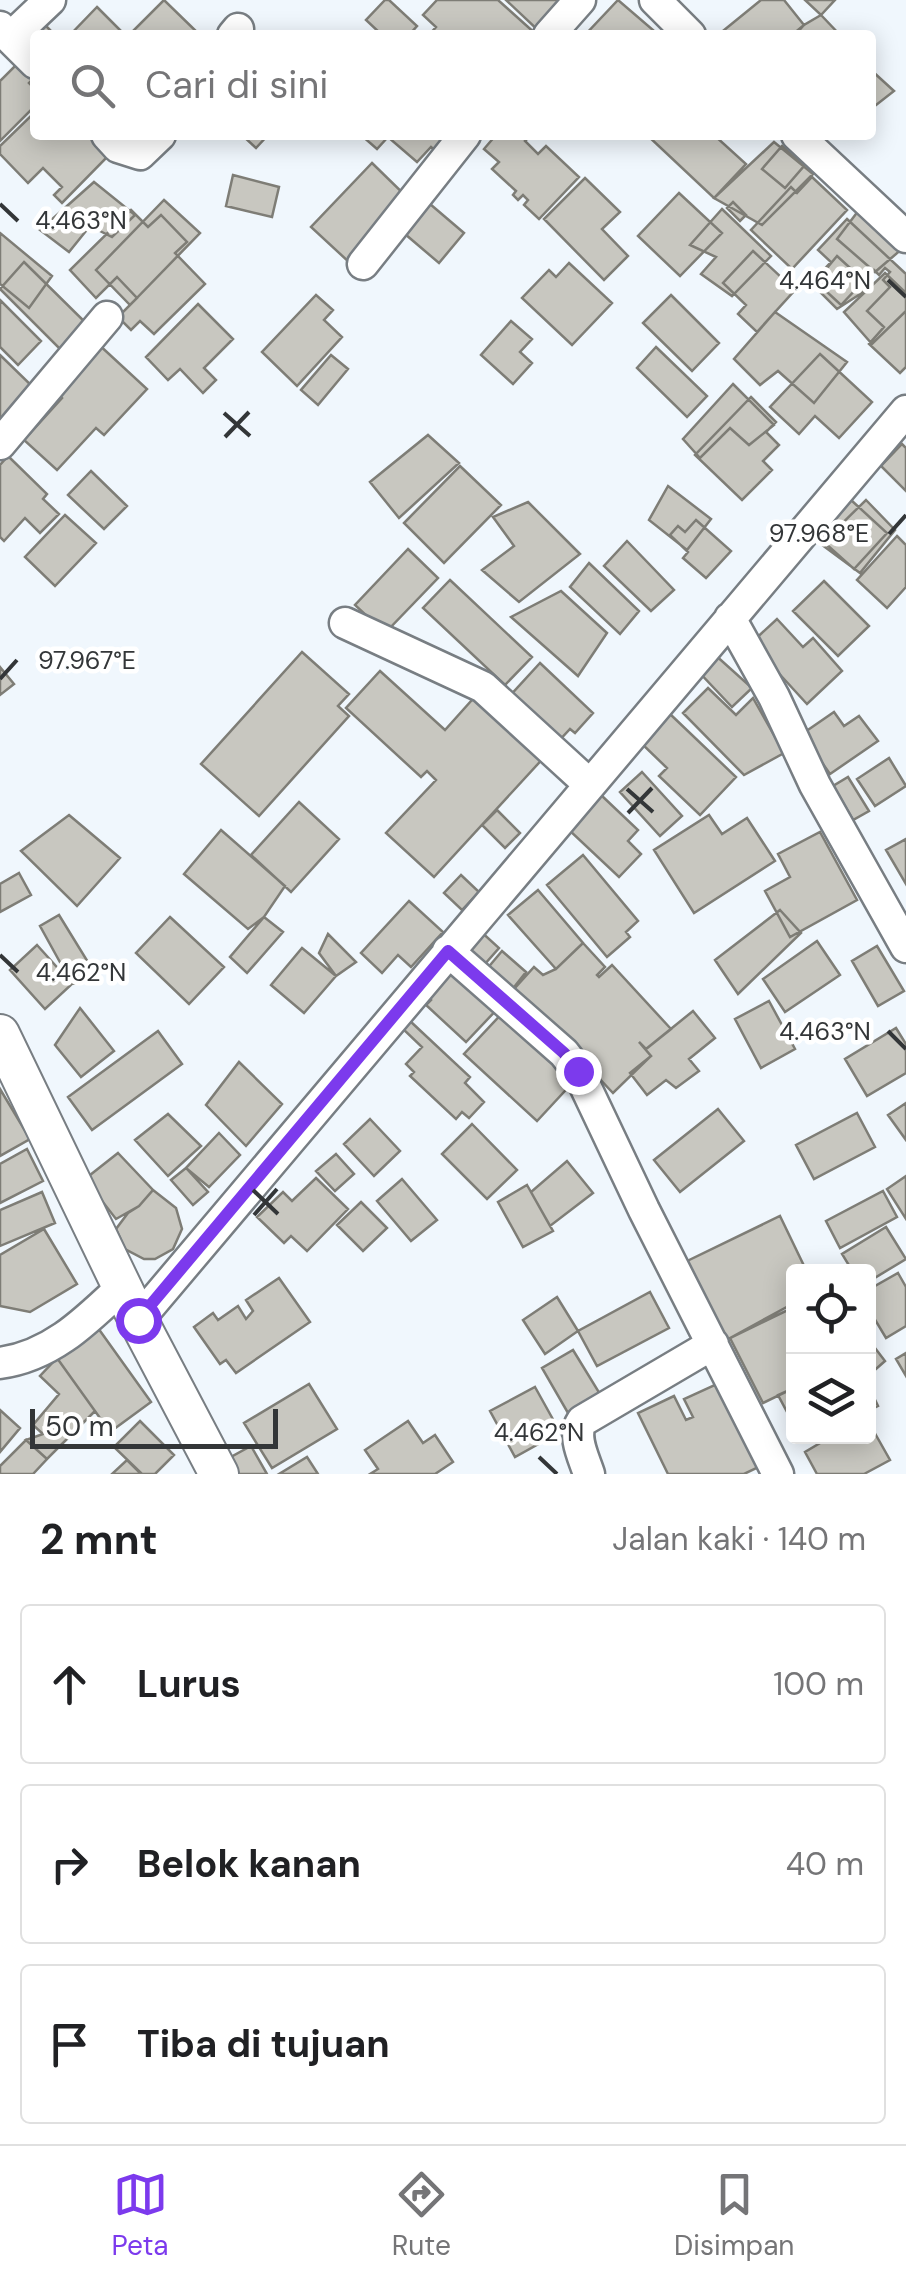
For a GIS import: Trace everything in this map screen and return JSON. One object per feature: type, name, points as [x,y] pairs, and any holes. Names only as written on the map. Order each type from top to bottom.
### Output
[{"type":"street","points":[[30,58],[5,33],[50,0]]},
{"type":"street","points":[[553,30],[580,0]]},
{"type":"street","points":[[655,0],[685,30]]},
{"type":"street","points":[[112,140],[140,154],[155,140]]},
{"type":"street","points":[[362,264],[462,140]]},
{"type":"street","points":[[801,140],[906,237]]},
{"type":"street","points":[[0,444],[107,317]]},
{"type":"street","points":[[0,1364],[39,1352],[131,1303],[448,951],[906,411]]},
{"type":"street","points":[[730,618],[838,828],[906,947]]},
{"type":"street","points":[[345,623],[483,686],[590,785]]},
{"type":"street","points":[[448,951],[564,1053],[578,1071],[778,1474]]},
{"type":"street","points":[[0,1034],[219,1474]]},
{"type":"street","points":[[590,1474],[578,1441],[582,1421],[713,1344]]},
{"type":"building","points":[[164,0],[195,30],[134,30]]},
{"type":"building","points":[[389,0],[417,26],[413,30],[377,30],[366,20]]},
{"type":"building","points":[[437,0],[498,0],[531,30],[433,30],[436,27],[423,15]]},
{"type":"building","points":[[506,0],[574,0],[546,30],[538,30]]},
{"type":"building","points":[[618,0],[653,30],[590,30]]},
{"type":"building","points":[[761,0],[784,0],[804,25],[798,30],[724,30]]},
{"type":"building","points":[[805,0],[835,0],[821,15]]},
{"type":"building","points":[[97,7],[120,30],[75,30]]},
{"type":"building","points":[[821,15],[835,30],[800,30]]},
{"type":"building","points":[[41,21],[50,30],[32,30]]},
{"type":"building","points":[[30,33],[30,49],[22,41]]},
{"type":"building","points":[[18,63],[30,76],[30,111],[0,141],[0,81]]},
{"type":"building","points":[[876,75],[894,91],[876,105]]},
{"type":"building","points":[[30,117],[30,140],[102,140],[113,151],[62,203],[54,195],[62,187],[43,168],[28,183],[0,154],[0,146]]},
{"type":"building","points":[[247,140],[263,140],[256,148]]},
{"type":"building","points":[[367,140],[385,140],[377,149]]},
{"type":"building","points":[[391,140],[446,140],[437,152],[431,147],[417,162]]},
{"type":"building","points":[[492,140],[526,140],[538,154],[546,146],[579,177],[539,219],[524,205],[528,200],[523,195],[518,200],[513,195],[516,191],[492,169],[499,162],[484,149]]},
{"type":"building","points":[[652,140],[720,140],[746,164],[714,198]]},
{"type":"building","points":[[774,142],[813,174],[762,225],[714,198]]},
{"type":"building","points":[[782,146],[804,166],[785,188],[762,169]]},
{"type":"building","points":[[372,163],[410,200],[350,263],[311,227]]},
{"type":"building","points":[[233,175],[279,187],[272,217],[226,206]]},
{"type":"building","points":[[812,177],[847,210],[792,269],[751,230],[791,187],[797,193]]},
{"type":"building","points":[[585,178],[620,212],[602,229],[628,256],[604,280],[544,219]]},
{"type":"building","points":[[94,182],[135,215],[112,237],[90,226],[69,252],[40,230]]},
{"type":"building","points":[[679,193],[722,233],[680,276],[638,236]]},
{"type":"building","points":[[164,200],[200,233],[130,305],[96,270]]},
{"type":"building","points":[[733,202],[746,215],[740,221],[727,208]]},
{"type":"building","points":[[430,204],[464,233],[439,263],[405,234]]},
{"type":"building","points":[[862,206],[903,248],[875,272],[837,239]]},
{"type":"building","points":[[722,209],[771,256],[732,296],[701,274],[716,257],[690,245]]},
{"type":"building","points":[[131,210],[148,227],[161,215],[187,242],[175,253],[205,284],[154,334],[140,321],[131,330],[118,317],[137,298],[117,277],[96,298],[70,270]]},
{"type":"building","points":[[847,219],[906,274],[906,367],[900,373],[869,344],[884,327],[867,311],[890,287],[883,280],[890,272],[885,268],[879,275],[874,270],[841,305],[814,280],[831,262],[818,250]]},
{"type":"building","points":[[0,233],[52,276],[29,308],[0,284]]},
{"type":"building","points":[[753,251],[795,290],[757,332],[738,314],[746,305],[723,283]]},
{"type":"building","points":[[837,256],[871,287],[837,309],[813,285]]},
{"type":"building","points":[[24,262],[90,327],[64,353],[0,289]]},
{"type":"building","points":[[569,263],[612,303],[572,345],[522,298],[549,270],[556,277]]},
{"type":"building","points":[[885,273],[906,293],[906,311],[872,344],[844,312]]},
{"type":"building","points":[[316,295],[333,310],[324,320],[342,337],[297,386],[262,352]]},
{"type":"building","points":[[671,295],[719,343],[692,371],[643,323]]},
{"type":"building","points":[[0,300],[41,341],[18,365],[0,347]]},
{"type":"building","points":[[198,304],[233,339],[204,368],[216,380],[203,393],[180,369],[168,380],[146,357]]},
{"type":"building","points":[[775,312],[847,362],[814,403],[778,371],[760,385],[734,359]]},
{"type":"building","points":[[511,321],[532,339],[520,352],[532,363],[513,384],[481,355]]},
{"type":"building","points":[[96,342],[147,389],[104,435],[96,428],[57,470],[24,440],[62,398],[53,389]]},
{"type":"building","points":[[656,347],[707,396],[687,417],[637,368]]},
{"type":"building","points":[[820,354],[872,402],[839,438],[815,416],[799,434],[770,407]]},
{"type":"building","points":[[0,355],[34,388],[0,423]]},
{"type":"building","points":[[331,355],[348,369],[318,405],[301,390]]},
{"type":"building","points":[[733,384],[774,425],[749,445],[730,428],[700,458],[683,439]]},
{"type":"building","points":[[751,397],[776,422],[766,432],[779,445],[763,461],[772,470],[742,500],[695,455]]},
{"type":"building","points":[[428,435],[459,463],[399,518],[370,482]]},
{"type":"building","points":[[902,444],[906,448],[906,491],[881,466]]},
{"type":"building","points":[[8,456],[47,494],[43,499],[59,514],[40,533],[25,518],[4,541],[0,537],[0,465]]},
{"type":"building","points":[[460,466],[501,505],[444,563],[404,523]]},
{"type":"building","points":[[91,471],[127,506],[104,529],[68,495]]},
{"type":"building","points":[[668,486],[711,519],[687,550],[649,520]]},
{"type":"building","points":[[851,500],[887,533],[854,569],[817,536]]},
{"type":"building","points":[[866,500],[895,530],[860,573],[821,544]]},
{"type":"building","points":[[528,502],[580,554],[519,602],[482,570],[514,546],[493,517]]},
{"type":"building","points":[[65,515],[96,543],[55,586],[25,557]]},
{"type":"building","points":[[696,520],[731,551],[706,578],[683,558],[688,552],[670,535],[678,526],[685,532]]},
{"type":"building","points":[[897,536],[906,545],[906,587],[887,608],[857,580]]},
{"type":"building","points":[[627,541],[674,590],[651,611],[604,566]]},
{"type":"building","points":[[408,549],[438,578],[385,633],[355,605]]},
{"type":"building","points":[[589,563],[639,611],[620,634],[570,587]]},
{"type":"building","points":[[450,580],[532,657],[505,685],[423,608]]},
{"type":"building","points":[[824,581],[869,626],[838,656],[793,611]]},
{"type":"building","points":[[561,591],[607,633],[578,676],[511,617]]},
{"type":"building","points":[[777,619],[803,647],[813,638],[842,671],[807,704],[751,643]]},
{"type":"building","points":[[302,652],[349,694],[338,706],[349,716],[259,816],[201,764]]},
{"type":"building","points":[[713,653],[752,688],[732,707],[697,670]]},
{"type":"building","points":[[540,663],[593,713],[575,733],[570,729],[555,745],[506,700]]},
{"type":"building","points":[[0,667],[14,684],[0,695]]},
{"type":"building","points":[[380,671],[445,730],[480,691],[548,753],[434,877],[386,833],[436,780],[427,771],[421,777],[346,708]]},
{"type":"building","points":[[708,688],[736,715],[753,698],[784,753],[744,775],[683,713]]},
{"type":"building","points":[[834,712],[844,726],[859,716],[878,741],[830,774],[802,734]]},
{"type":"building","points":[[670,714],[736,777],[700,815],[659,776],[667,768],[641,743]]},
{"type":"building","points":[[889,758],[906,786],[875,806],[857,779]]},
{"type":"building","points":[[642,772],[682,816],[660,836],[620,792]]},
{"type":"building","points":[[848,777],[869,811],[853,820],[833,786]]},
{"type":"building","points":[[601,795],[638,830],[628,841],[641,854],[619,877],[569,830]]},
{"type":"building","points":[[299,802],[339,839],[291,892],[251,855]]},
{"type":"building","points":[[497,810],[520,833],[505,848],[482,825]]},
{"type":"building","points":[[69,815],[120,858],[77,906],[21,851]]},
{"type":"building","points":[[709,815],[722,834],[747,818],[775,861],[694,913],[654,850]]},
{"type":"building","points":[[221,830],[285,886],[264,917],[248,929],[184,874]]},
{"type":"building","points":[[820,832],[857,900],[790,937],[765,891],[790,877],[778,854]]},
{"type":"building","points":[[906,839],[906,884],[886,850]]},
{"type":"building","points":[[583,855],[638,921],[626,932],[630,937],[607,957],[547,885]]},
{"type":"building","points":[[19,873],[31,895],[0,912],[0,884]]},
{"type":"building","points":[[461,875],[479,892],[462,910],[444,893]]},
{"type":"building","points":[[538,890],[583,943],[556,969],[508,915]]},
{"type":"building","points":[[409,901],[443,932],[411,967],[398,955],[382,973],[361,953]]},
{"type":"building","points":[[780,910],[801,933],[738,994],[715,960]]},
{"type":"building","points":[[59,915],[99,980],[72,984],[40,926]]},
{"type":"building","points":[[170,917],[224,967],[189,1004],[136,953]]},
{"type":"building","points":[[264,917],[283,932],[247,973],[230,957]]},
{"type":"building","points":[[478,929],[499,948],[484,965],[462,946]]},
{"type":"building","points":[[328,934],[356,962],[336,976],[319,953]]},
{"type":"building","points":[[817,941],[840,975],[785,1012],[763,979]]},
{"type":"building","points":[[583,943],[605,967],[599,977],[612,965],[671,1029],[646,1049],[639,1042],[651,1056],[613,1093],[505,999],[534,967],[543,975],[556,969]]},
{"type":"building","points":[[37,945],[72,984],[45,1009],[10,970]]},
{"type":"building","points":[[877,946],[904,991],[878,1006],[852,961]]},
{"type":"building","points":[[302,948],[336,976],[304,1013],[271,985]]},
{"type":"building","points":[[502,951],[526,972],[511,991],[486,970]]},
{"type":"building","points":[[454,959],[503,1003],[466,1042],[426,1005],[431,1000],[423,992]]},
{"type":"building","points":[[769,1001],[795,1049],[761,1068],[735,1019]]},
{"type":"building","points":[[508,1007],[575,1080],[537,1121],[464,1054]]},
{"type":"building","points":[[80,1008],[114,1051],[81,1077],[55,1045]]},
{"type":"building","points":[[693,1011],[715,1038],[689,1059],[699,1071],[676,1088],[666,1080],[647,1095],[630,1073],[651,1056],[639,1042],[646,1049]]},
{"type":"building","points":[[410,1021],[470,1077],[465,1083],[484,1102],[469,1118],[462,1112],[456,1119],[410,1076],[414,1072],[406,1064],[422,1047],[403,1029]]},
{"type":"building","points":[[896,1028],[906,1044],[906,1073],[867,1096],[845,1059]]},
{"type":"building","points":[[158,1031],[182,1064],[92,1130],[68,1097]]},
{"type":"building","points":[[239,1062],[282,1104],[246,1146],[206,1105]]},
{"type":"building","points":[[0,1089],[30,1139],[0,1156]]},
{"type":"building","points":[[906,1103],[906,1140],[888,1115]]},
{"type":"building","points":[[718,1109],[744,1141],[680,1192],[654,1160]]},
{"type":"building","points":[[857,1113],[875,1147],[814,1179],[796,1145]]},
{"type":"building","points":[[168,1114],[201,1146],[168,1176],[135,1140]]},
{"type":"building","points":[[370,1119],[400,1151],[374,1176],[344,1144]]},
{"type":"building","points":[[472,1124],[517,1170],[487,1199],[442,1154]]},
{"type":"building","points":[[219,1133],[240,1155],[209,1187],[186,1168]]},
{"type":"building","points":[[27,1149],[43,1181],[0,1203],[0,1164]]},
{"type":"building","points":[[118,1153],[153,1190],[139,1206],[116,1219],[85,1179]]},
{"type":"building","points":[[336,1154],[354,1174],[335,1191],[316,1171]]},
{"type":"building","points":[[567,1161],[593,1193],[550,1226],[531,1192]]},
{"type":"building","points":[[186,1168],[208,1192],[193,1205],[171,1180]]},
{"type":"building","points":[[906,1176],[906,1219],[887,1189]]},
{"type":"building","points":[[316,1178],[348,1209],[307,1251],[291,1236],[284,1243],[257,1217],[283,1192],[292,1201]]},
{"type":"building","points":[[402,1179],[437,1220],[411,1241],[377,1201]]},
{"type":"building","points":[[527,1185],[553,1231],[523,1247],[498,1202]]},
{"type":"building","points":[[153,1190],[176,1208],[182,1229],[173,1249],[155,1259],[144,1259],[125,1249],[116,1229]]},
{"type":"building","points":[[883,1191],[897,1217],[840,1248],[826,1221]]},
{"type":"building","points":[[42,1192],[55,1223],[0,1246],[0,1210]]},
{"type":"building","points":[[361,1202],[387,1228],[363,1251],[337,1225]]},
{"type":"building","points":[[780,1216],[803,1264],[786,1264],[786,1307],[730,1338],[718,1339],[681,1264]]},
{"type":"building","points":[[886,1227],[906,1259],[876,1277],[876,1264],[848,1264],[842,1254]]},
{"type":"building","points":[[44,1229],[77,1284],[30,1312],[0,1306],[0,1255]]},
{"type":"building","points":[[898,1273],[906,1287],[906,1326],[886,1338],[876,1321],[876,1285]]},
{"type":"building","points":[[279,1278],[310,1322],[236,1373],[226,1360],[220,1364],[194,1327],[213,1313],[218,1320],[238,1306],[246,1319],[253,1311],[246,1300]]},
{"type":"building","points":[[650,1292],[669,1328],[597,1366],[578,1331]]},
{"type":"building","points":[[557,1297],[578,1331],[545,1354],[523,1320]]},
{"type":"building","points":[[786,1311],[786,1392],[763,1403],[730,1338]]},
{"type":"building","points":[[98,1328],[151,1402],[110,1432],[57,1358]]},
{"type":"building","points":[[876,1349],[885,1361],[876,1369]]},
{"type":"building","points":[[573,1350],[600,1394],[568,1413],[542,1368]]},
{"type":"building","points":[[906,1353],[906,1376],[896,1359]]},
{"type":"building","points":[[57,1358],[95,1411],[47,1459],[26,1440],[43,1434],[33,1425],[59,1394],[40,1376]]},
{"type":"building","points":[[719,1383],[765,1464],[744,1474],[668,1474],[638,1413],[674,1396],[686,1420],[693,1417],[684,1399]]},
{"type":"building","points":[[309,1384],[337,1429],[272,1468],[244,1423]]},
{"type":"building","points":[[535,1387],[560,1432],[515,1457],[490,1411]]},
{"type":"building","points":[[786,1392],[786,1410],[778,1395]]},
{"type":"building","points":[[0,1410],[20,1428],[0,1452]]},
{"type":"building","points":[[140,1421],[174,1455],[155,1474],[142,1474],[114,1447]]},
{"type":"building","points":[[408,1421],[423,1443],[435,1435],[453,1462],[435,1474],[370,1474],[378,1469],[365,1450]]},
{"type":"building","points":[[876,1435],[890,1460],[864,1474],[817,1474],[805,1452],[818,1444],[876,1444]]},
{"type":"building","points":[[26,1440],[47,1459],[33,1474],[0,1474],[0,1466]]},
{"type":"building","points":[[251,1446],[267,1474],[226,1474],[220,1463]]},
{"type":"building","points":[[307,1457],[318,1474],[279,1474]]},
{"type":"building","points":[[127,1460],[141,1474],[112,1474]]},
{"type":"route","points":[[138,1320],[448,951],[564,1053],[578,1071]]}]
